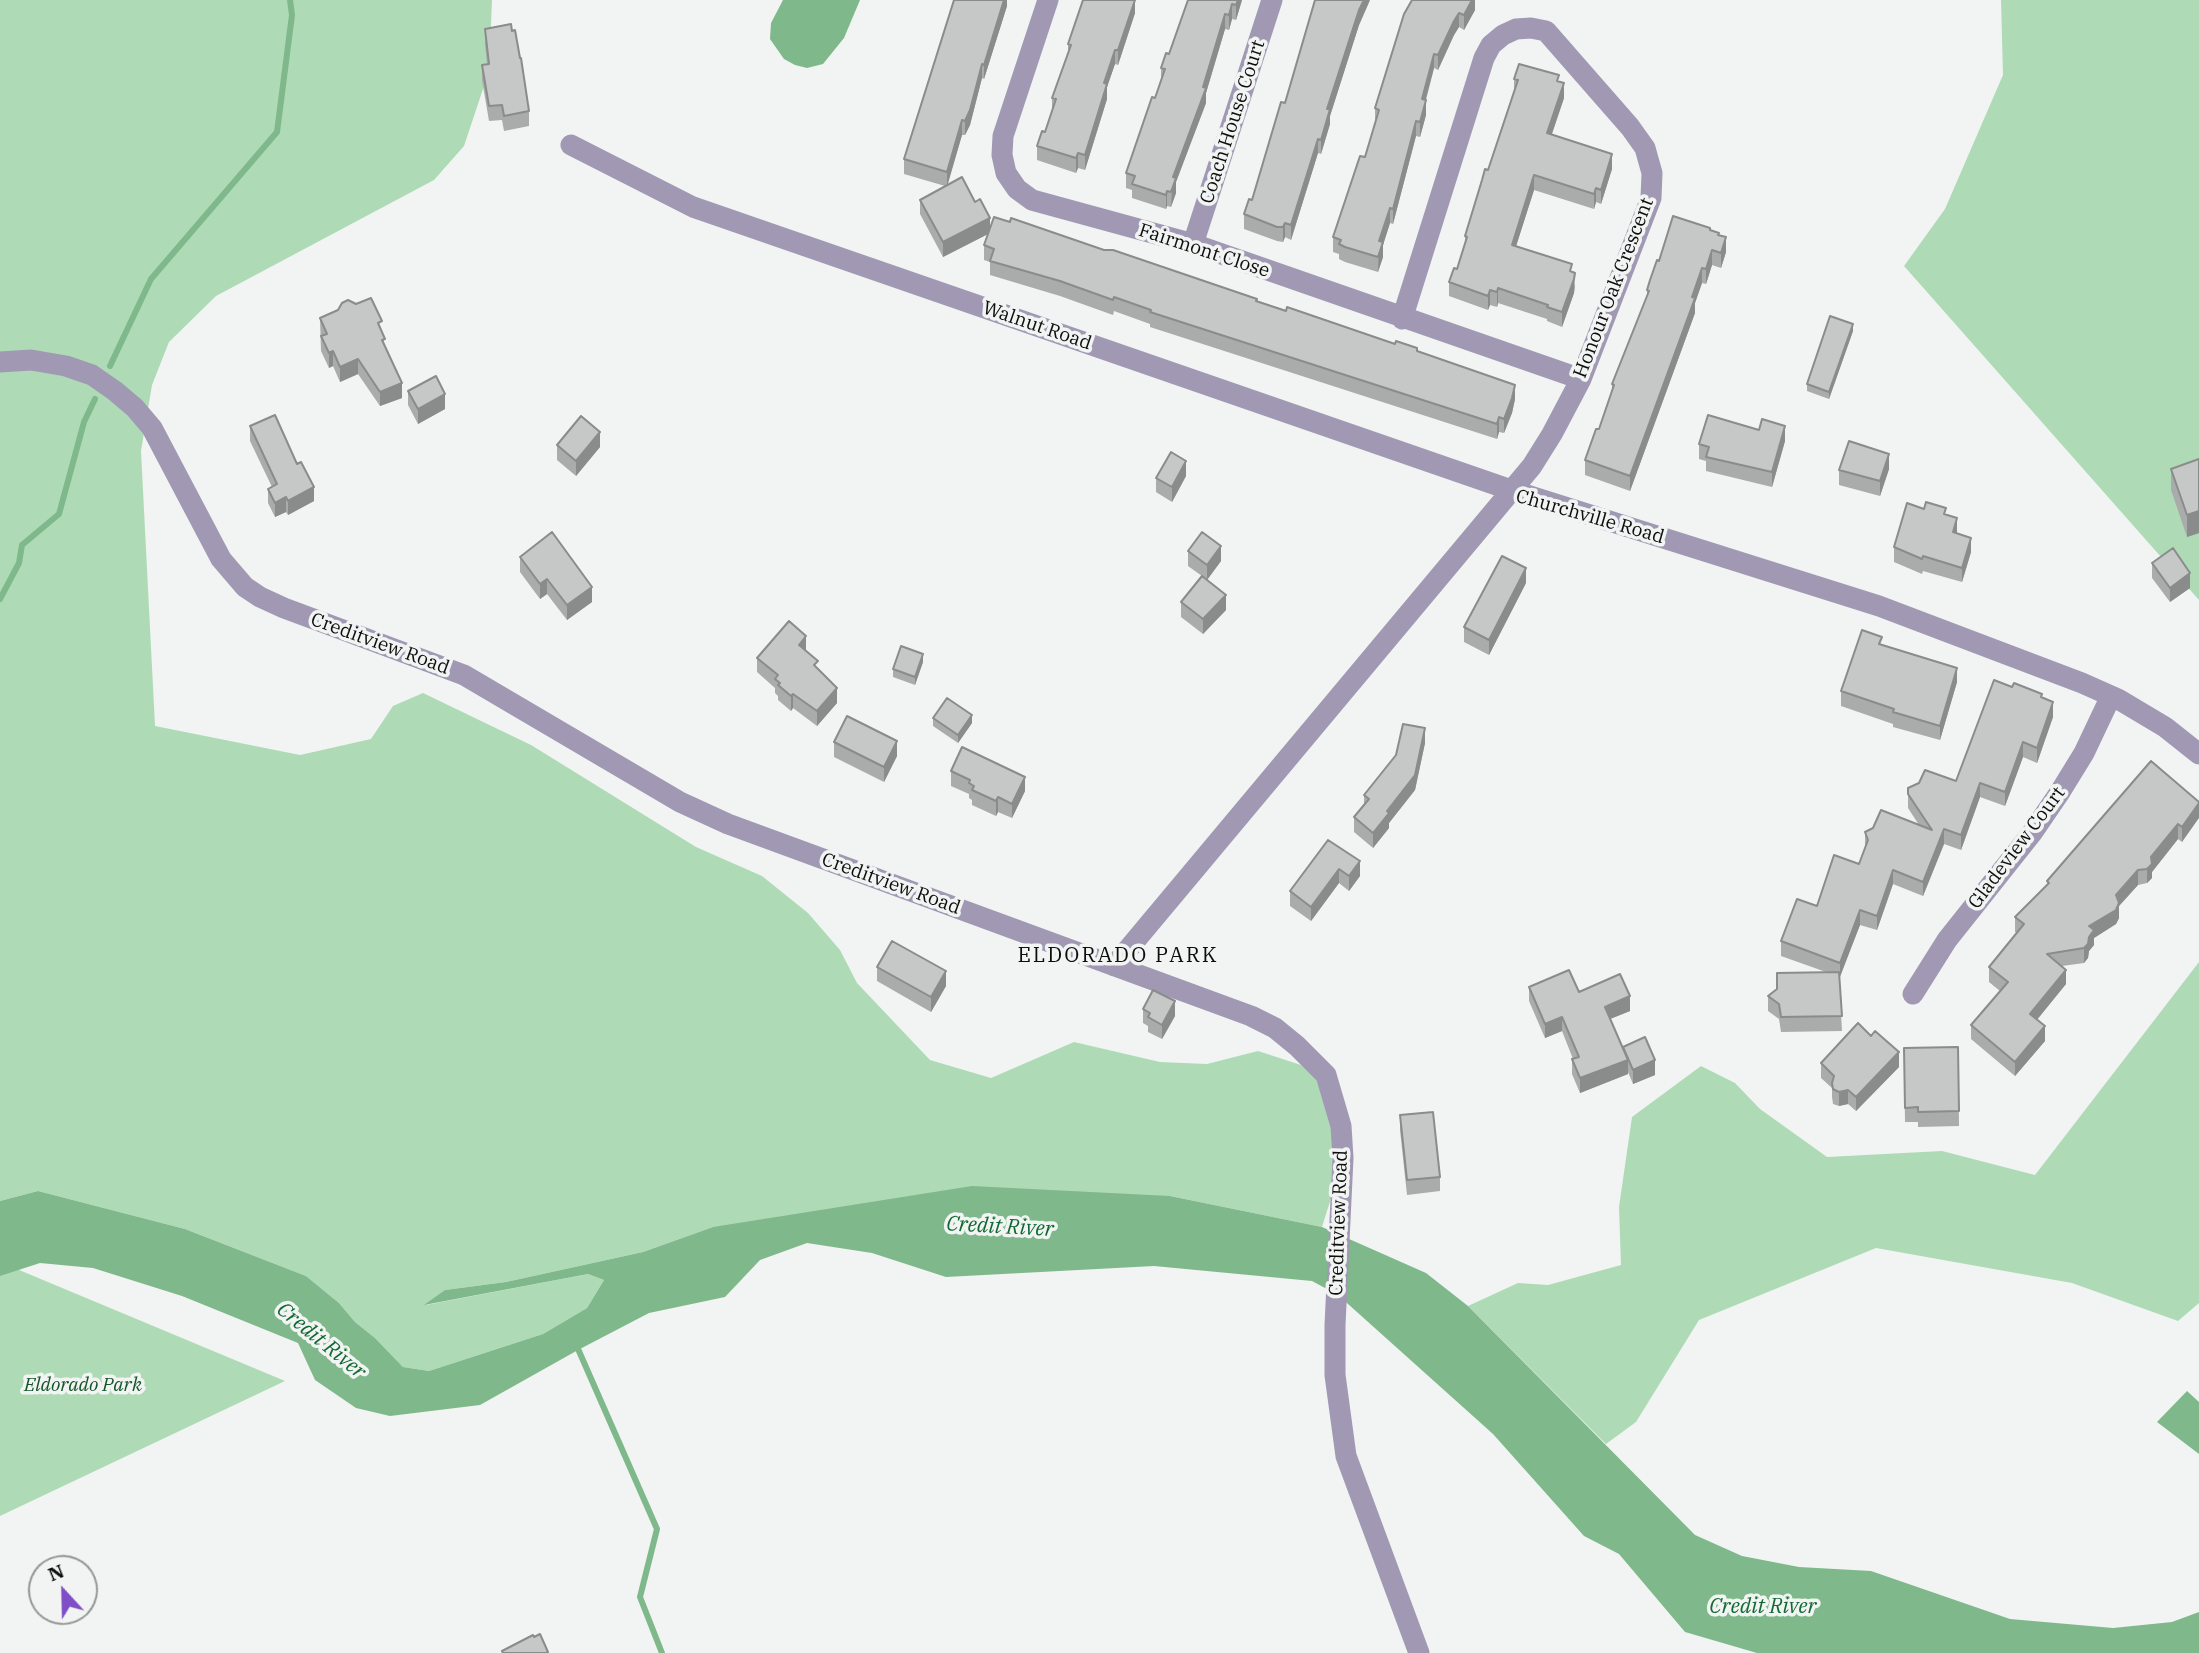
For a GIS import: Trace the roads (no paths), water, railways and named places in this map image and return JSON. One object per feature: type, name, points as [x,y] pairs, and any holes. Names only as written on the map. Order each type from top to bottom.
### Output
[{"type":"street","name":"Fairmont Close","points":[[1048,0],[1003,136],[1002,155],[1006,173],[1017,189],[1032,200],[1194,244],[1580,379]]},
{"type":"street","name":"Coach House Court","points":[[1194,244],[1272,0]]},
{"type":"street","name":"Honour Oak Crescent","points":[[1402,318],[1484,58],[1492,45],[1503,35],[1516,29],[1531,28],[1546,32],[1630,127],[1645,148],[1652,173],[1651,198],[1580,379],[1552,434],[1532,466],[1511,490]]},
{"type":"street","name":"Walnut Road","points":[[571,145],[693,207],[1511,490]]},
{"type":"street","name":"Creditview Road","points":[[0,362],[31,360],[66,366],[92,375],[135,408],[152,428],[221,559],[245,587],[260,597],[464,674],[680,802],[728,824],[1251,1016],[1275,1028],[1314,1061],[1326,1075],[1342,1126],[1343,1158],[1335,1325],[1336,1390],[1346,1456],[1419,1653]]},
{"type":"street","name":"Churchville Road","points":[[1114,966],[1511,490],[1879,606],[2111,696],[2165,727],[2199,754]]},
{"type":"street","name":"Gladeview Court","points":[[1913,994],[1947,940],[2032,833],[2060,792],[2084,753],[2111,696]]},
{"type":"water","points":[[783,0],[860,0],[844,38],[823,64],[807,68],[784,59],[770,39],[771,23]]},
{"type":"water","name":"Credit River","points":[[972,1186],[1170,1196],[1322,1227],[1426,1273],[1468,1306],[1695,1535],[1742,1556],[1799,1567],[1871,1571],[2010,1619],[2113,1628],[2172,1622],[2199,1612],[2199,1653],[1757,1653],[1685,1632],[1619,1554],[1584,1536],[1493,1434],[1338,1295],[1312,1281],[1154,1266],[946,1277],[872,1253],[807,1243],[760,1260],[725,1297],[649,1313],[480,1405],[390,1416],[356,1408],[315,1380],[298,1343],[182,1296],[93,1268],[40,1263],[0,1276],[0,1201],[38,1191],[185,1229],[306,1276],[339,1303],[355,1322],[403,1367],[429,1371],[543,1334],[587,1308],[604,1280],[588,1274],[424,1305],[445,1290],[506,1282],[643,1252],[713,1227]]},
{"type":"water","points":[[2187,1391],[2199,1402],[2199,1454],[2157,1422]]},
{"type":"waterway","points":[[110,366],[151,279],[277,132],[292,15],[290,0]]},
{"type":"waterway","points":[[0,599],[19,563],[22,545],[59,514],[84,422],[95,399]]},
{"type":"waterway","points":[[575,1342],[657,1529],[640,1597],[662,1653]]},
{"type":"district","name":"ELDORADO PARK","points":[[1118,956]]},
{"type":"park label","name":"Eldorado Park","points":[[83,1386]]}]
